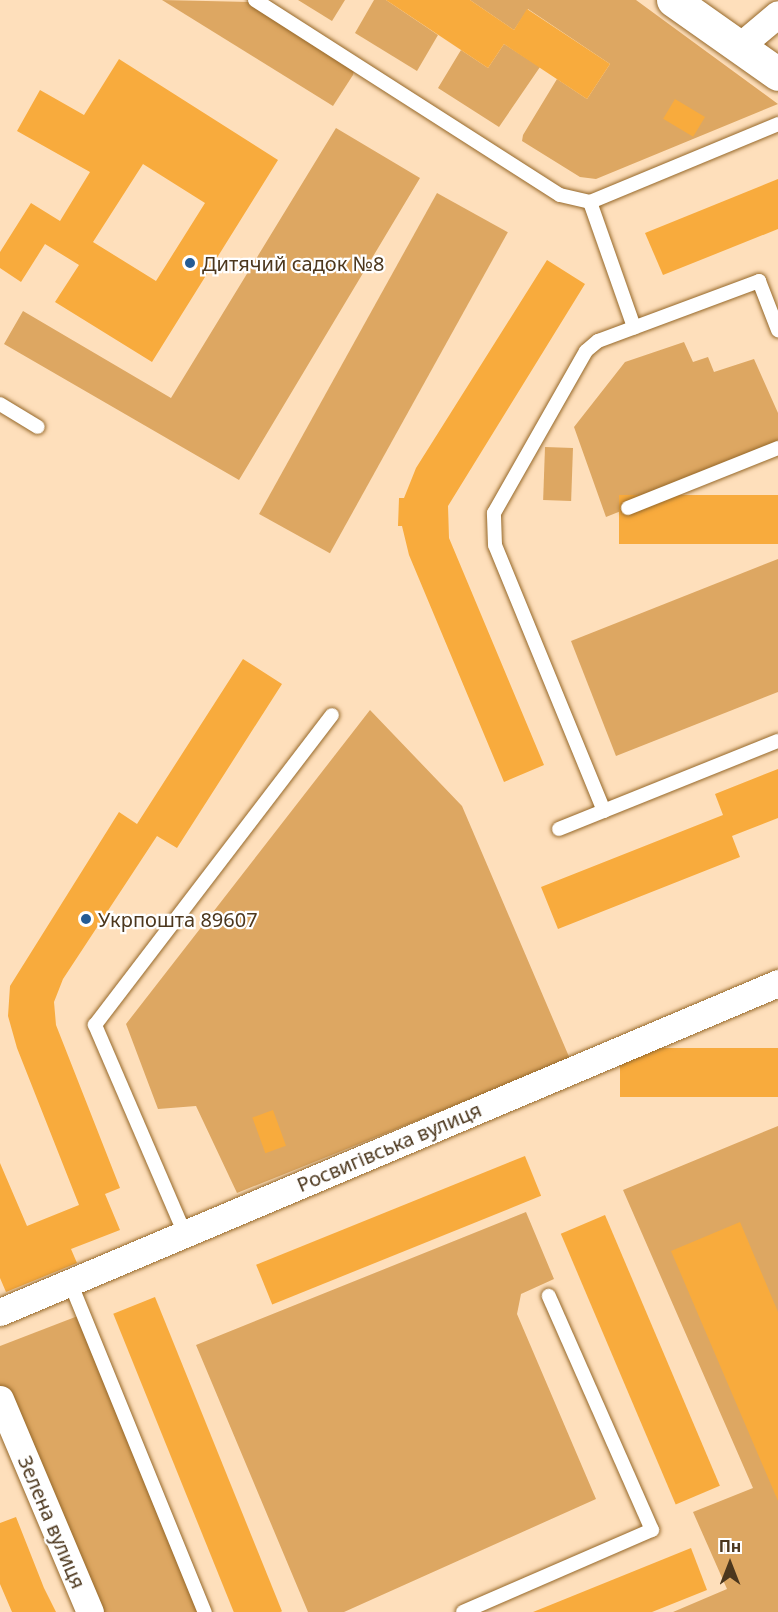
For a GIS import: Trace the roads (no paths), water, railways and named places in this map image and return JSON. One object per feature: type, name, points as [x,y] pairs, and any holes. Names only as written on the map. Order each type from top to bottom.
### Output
[{"type":"main road","points":[[673,0],[741,45],[778,74]]},
{"type":"street","points":[[741,45],[778,14]]},
{"type":"street","name":"Росвигівська вулиця","points":[[0,1312],[778,982]]},
{"type":"street","name":"Зелена вулиця","points":[[0,1399],[10,1449],[90,1612]]},
{"type":"lane","points":[[255,0],[560,195],[590,202],[778,124]]},
{"type":"lane","points":[[590,202],[634,327]]},
{"type":"lane","points":[[604,811],[492,529],[494,513],[586,351],[598,341],[759,281],[778,330]]},
{"type":"lane","points":[[0,404],[38,427]]},
{"type":"lane","points":[[628,508],[778,448]]},
{"type":"lane","points":[[184,1234],[95,1025],[332,715]]},
{"type":"lane","points":[[559,829],[778,741]]},
{"type":"lane","points":[[70,1282],[205,1612]]},
{"type":"lane","points":[[463,1612],[652,1530],[549,1296]]},
{"type":"place","name":"Дитячий садок №8","points":[[190,263]]},
{"type":"place","name":"Укрпошта 89607","points":[[86,919]]}]
